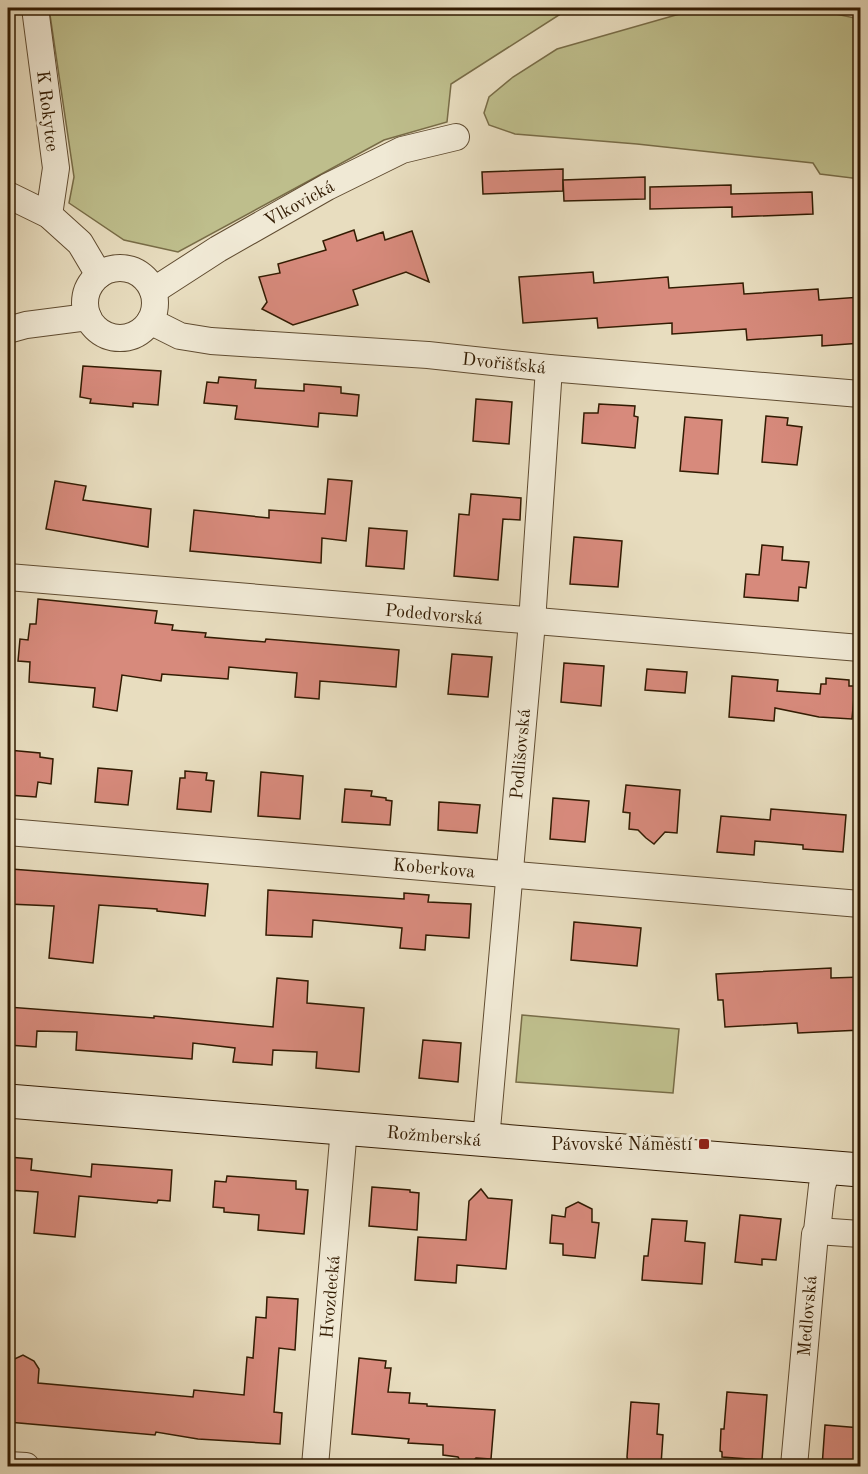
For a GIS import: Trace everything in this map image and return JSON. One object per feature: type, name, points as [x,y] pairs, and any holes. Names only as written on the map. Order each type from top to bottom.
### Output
[{"type":"street","name":"K Rokytce","points":[[35,8],[56,168],[49,215]]},
{"type":"street","name":"Vlkovická","points":[[153,291],[218,249],[327,187],[402,150],[456,138]]},
{"type":"street","points":[[8,195],[49,215],[81,243],[99,275]]},
{"type":"street","points":[[118,268],[135,271],[147,281],[153,291],[154,311],[150,321],[141,332],[128,337],[114,337],[99,331],[88,317],[85,302],[88,288],[99,275],[107,270],[118,268]]},
{"type":"street","points":[[8,330],[26,324],[88,317]]},
{"type":"street","name":"Dvořišťská","points":[[150,321],[180,336],[211,341],[434,355],[549,368],[861,394]]},
{"type":"street","name":"Podlišovská","points":[[486,1140],[532,622],[549,368]]},
{"type":"street","name":"Podedvorská","points":[[9,575],[532,622],[861,648]]},
{"type":"street","name":"Koberkova","points":[[8,832],[861,904]]},
{"type":"street","name":"Rožmberská","points":[[8,1101],[861,1170]]},
{"type":"street","name":"Hvozdecká","points":[[315,1467],[344,1128]]},
{"type":"street","name":"Medlovská","points":[[794,1467],[815,1234],[822,1186],[828,1168]]},
{"type":"street","points":[[817,1230],[861,1234]]},
{"type":"street","points":[[8,1465],[26,1467]]},
{"type":"green space","points":[[49,8],[582,8],[562,13],[451,84],[447,122],[384,140],[178,252],[124,240],[69,203],[74,177]]},
{"type":"green space","points":[[737,8],[811,9],[860,19],[860,179],[820,174],[813,163],[637,144],[515,134],[489,125],[484,113],[489,97],[513,77],[557,49],[683,13]]},
{"type":"green space","points":[[522,1015],[679,1029],[673,1093],[516,1082]]},
{"type":"building","points":[[563,169],[563,191],[483,194],[482,172]]},
{"type":"building","points":[[645,177],[645,199],[564,201],[563,180]]},
{"type":"building","points":[[731,185],[731,194],[812,192],[813,214],[732,217],[732,207],[650,209],[650,187]]},
{"type":"building","points":[[354,230],[357,241],[383,232],[385,240],[412,231],[429,282],[406,272],[353,290],[358,305],[293,325],[262,309],[267,302],[259,277],[280,273],[278,264],[326,250],[323,241]]},
{"type":"building","points":[[593,272],[594,283],[668,277],[669,288],[743,283],[744,294],[818,289],[819,300],[861,297],[861,343],[822,346],[822,335],[747,340],[746,329],[672,334],[672,323],[598,328],[597,318],[523,323],[519,277]]},
{"type":"building","points":[[83,366],[161,371],[158,405],[133,403],[133,407],[90,403],[91,399],[80,397]]},
{"type":"building","points":[[219,377],[256,380],[255,388],[304,391],[304,384],[341,387],[341,393],[359,395],[357,416],[319,413],[318,427],[235,419],[237,406],[204,403],[207,382],[218,383]]},
{"type":"building","points":[[476,399],[512,402],[509,444],[473,441]]},
{"type":"building","points":[[599,404],[635,406],[634,416],[638,417],[635,448],[582,443],[584,413],[598,413]]},
{"type":"building","points":[[766,416],[788,418],[787,425],[802,427],[797,465],[762,462]]},
{"type":"building","points":[[685,417],[722,420],[718,474],[680,471]]},
{"type":"building","points":[[328,479],[352,481],[346,541],[322,538],[321,563],[190,551],[194,510],[269,518],[269,510],[325,514]]},
{"type":"building","points":[[55,481],[86,486],[83,500],[151,509],[148,547],[46,529]]},
{"type":"building","points":[[471,494],[521,498],[520,520],[503,519],[498,580],[454,576],[459,514],[469,515]]},
{"type":"building","points":[[369,528],[407,531],[404,569],[366,566]]},
{"type":"building","points":[[574,537],[622,541],[618,587],[570,584]]},
{"type":"building","points":[[762,545],[783,547],[782,560],[809,562],[806,588],[799,587],[798,601],[744,597],[746,574],[759,575]]},
{"type":"building","points":[[38,599],[157,611],[155,623],[173,625],[172,630],[206,633],[205,637],[265,642],[266,639],[399,650],[396,687],[320,681],[319,699],[295,697],[297,673],[229,667],[228,679],[162,674],[161,681],[122,675],[117,711],[93,707],[95,688],[29,682],[30,662],[18,661],[20,639],[28,640],[30,624],[36,624]]},
{"type":"building","points":[[452,654],[492,657],[488,697],[448,694]]},
{"type":"building","points":[[564,663],[604,666],[601,706],[561,702]]},
{"type":"building","points":[[647,669],[687,672],[685,693],[645,690]]},
{"type":"building","points":[[732,676],[778,680],[777,691],[820,694],[821,684],[826,684],[826,678],[849,680],[849,686],[855,686],[852,719],[819,717],[775,708],[774,721],[729,717]]},
{"type":"building","points":[[8,750],[40,753],[40,757],[53,759],[51,784],[38,782],[36,797],[8,795]]},
{"type":"building","points":[[98,768],[132,771],[128,805],[95,802]]},
{"type":"building","points":[[185,771],[207,773],[206,780],[214,781],[211,812],[177,809],[180,778],[185,778]]},
{"type":"building","points":[[261,772],[303,776],[300,819],[258,816]]},
{"type":"building","points":[[626,785],[680,790],[677,833],[665,832],[654,844],[638,830],[629,829],[630,813],[623,812]]},
{"type":"building","points":[[345,789],[372,791],[371,796],[392,801],[390,825],[342,822]]},
{"type":"building","points":[[553,798],[589,801],[585,842],[550,839]]},
{"type":"building","points":[[439,802],[480,805],[477,833],[438,830]]},
{"type":"building","points":[[771,809],[846,815],[843,852],[803,849],[803,845],[755,841],[754,855],[717,852],[721,816],[770,820]]},
{"type":"building","points":[[11,869],[208,884],[205,916],[157,911],[157,909],[99,905],[93,963],[49,958],[54,906],[8,904],[8,878],[11,878]]},
{"type":"building","points":[[268,890],[404,899],[404,893],[429,895],[428,902],[471,904],[469,938],[426,935],[425,950],[400,948],[402,928],[313,920],[312,937],[266,935]]},
{"type":"building","points":[[574,922],[641,928],[637,966],[571,960]]},
{"type":"building","points":[[831,968],[831,978],[861,977],[861,1030],[798,1033],[797,1023],[725,1027],[723,1000],[718,1000],[716,974]]},
{"type":"building","points":[[277,978],[308,981],[307,1003],[364,1008],[359,1072],[316,1068],[317,1052],[273,1050],[272,1065],[233,1062],[235,1048],[193,1043],[192,1059],[76,1050],[77,1032],[37,1031],[36,1047],[8,1045],[8,1007],[154,1018],[154,1016],[273,1027]]},
{"type":"building","points":[[423,1040],[461,1043],[458,1082],[419,1078]]},
{"type":"building","points":[[8,1157],[32,1159],[31,1170],[91,1177],[92,1164],[172,1170],[170,1201],[158,1200],[157,1203],[79,1196],[75,1237],[34,1233],[38,1192],[8,1190]]},
{"type":"building","points":[[227,1176],[296,1181],[296,1189],[308,1190],[304,1234],[258,1230],[259,1215],[224,1212],[224,1208],[213,1207],[215,1181],[226,1182]]},
{"type":"building","points":[[372,1187],[410,1190],[410,1192],[419,1193],[417,1230],[369,1226]]},
{"type":"building","points":[[481,1189],[488,1198],[512,1200],[506,1269],[457,1265],[456,1283],[415,1280],[418,1237],[466,1240],[469,1201]]},
{"type":"building","points":[[578,1202],[592,1209],[592,1222],[599,1223],[595,1258],[563,1255],[563,1244],[550,1243],[552,1215],[565,1217],[566,1208]]},
{"type":"building","points":[[740,1215],[781,1219],[776,1260],[762,1259],[762,1265],[735,1262]]},
{"type":"building","points":[[652,1219],[687,1221],[685,1241],[705,1243],[702,1284],[642,1280],[644,1256],[648,1256]]},
{"type":"building","points":[[267,1297],[298,1299],[295,1350],[279,1348],[274,1412],[282,1413],[280,1444],[198,1439],[156,1432],[155,1435],[8,1422],[8,1362],[23,1355],[34,1361],[39,1369],[38,1383],[193,1397],[194,1390],[244,1395],[247,1357],[253,1358],[256,1317],[266,1318]]},
{"type":"building","points":[[359,1358],[386,1361],[385,1368],[391,1368],[388,1392],[410,1393],[409,1403],[495,1410],[491,1459],[476,1458],[464,1467],[458,1457],[443,1455],[443,1445],[408,1443],[409,1439],[352,1434]]},
{"type":"building","points":[[727,1392],[767,1395],[762,1460],[722,1457],[721,1429],[724,1429]]},
{"type":"building","points":[[631,1402],[659,1404],[657,1434],[663,1435],[661,1465],[628,1462]]},
{"type":"building","points":[[825,1425],[861,1428],[861,1467],[822,1467]]},
{"type":"place","name":"Pávovské Náměstí","points":[[704,1144]]}]
